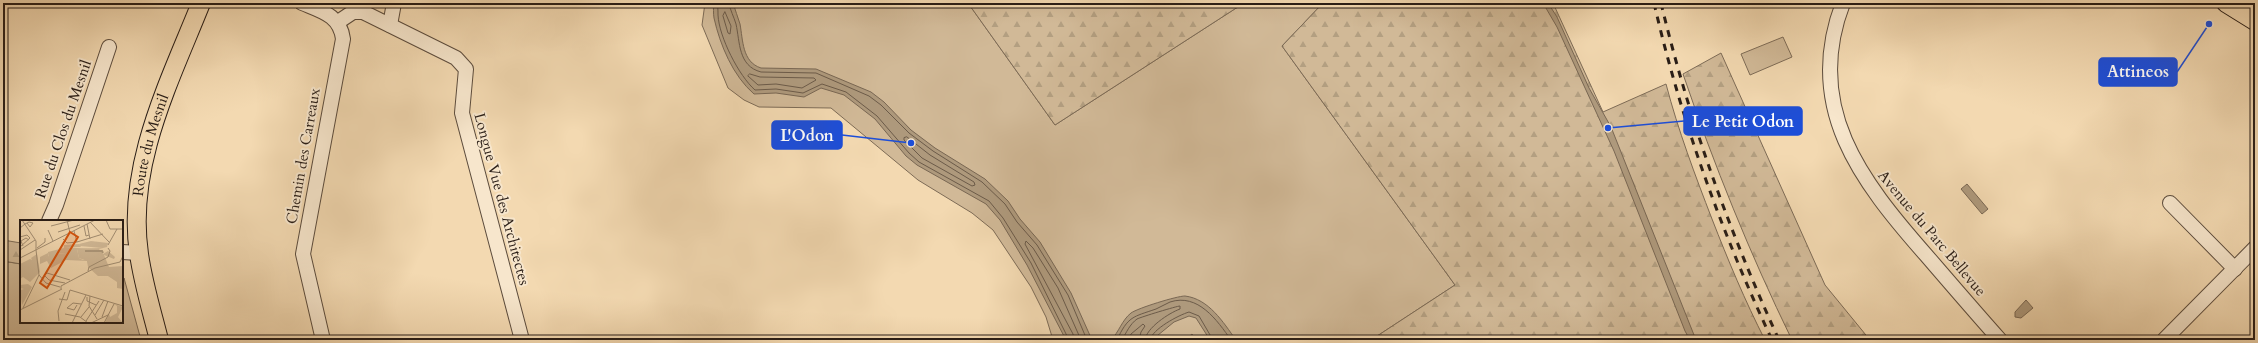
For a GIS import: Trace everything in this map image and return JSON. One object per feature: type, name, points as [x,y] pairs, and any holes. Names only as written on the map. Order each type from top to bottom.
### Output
[{"type":"main road","name":"Route du Mesnil","points":[[159,340],[130,252],[141,172],[147,144],[201,3]]},
{"type":"main road","points":[[2226,3],[2255,21]]},
{"type":"street","points":[[302,3],[328,14],[338,22],[358,10],[390,25],[394,3]]},
{"type":"street","name":"Avenue du Parc Bellevue","points":[[1843,3],[1832,48],[1831,74],[1837,120],[1847,147],[1860,172],[1889,211],[2000,340]]},
{"type":"street","name":"Chemin des Carreaux","points":[[322,339],[303,254],[343,39],[338,22]]},
{"type":"street","name":"Longue Vue des Architectes","points":[[390,25],[456,58],[465,66],[467,74],[462,101],[464,120],[522,340]]},
{"type":"street","name":"Rue du Clos du Mesnil","points":[[49,220],[109,47]]},
{"type":"street","points":[[2170,203],[2235,269]]},
{"type":"street","points":[[2164,340],[2255,248]]},
{"type":"green space","points":[[705,3],[968,3],[1055,125],[1244,3],[1323,3],[1282,46],[1455,285],[1371,340],[1196,340],[1192,334],[1185,340],[1053,340],[1046,317],[1031,287],[993,230],[972,213],[918,180],[831,108],[759,107],[744,100],[728,88],[702,25]]},
{"type":"green space","points":[[968,3],[1244,3],[1055,125]]},
{"type":"green space","points":[[1323,3],[1553,3],[1603,112],[1666,84],[1681,135],[1712,219],[1737,280],[1765,340],[1371,340],[1455,285],[1282,46]]},
{"type":"green space","points":[[1783,37],[1792,57],[1750,75],[1741,54]]},
{"type":"green space","points":[[1721,53],[1825,285],[1870,340],[1792,340],[1733,209],[1683,74]]},
{"type":"green space","points":[[3,240],[20,243],[20,264],[3,261]]},
{"type":"green space","points":[[3,261],[20,264],[20,323],[123,323],[124,278],[141,340],[3,340]]},
{"type":"water","points":[[713,3],[733,3],[740,24],[744,50],[750,61],[755,65],[761,68],[816,69],[871,92],[884,102],[911,130],[935,148],[985,179],[1008,201],[1020,219],[1040,242],[1071,293],[1092,340],[1066,340],[1027,265],[1000,220],[986,204],[917,165],[906,156],[875,119],[844,95],[821,88],[804,97],[776,93],[754,94],[746,87],[728,59],[720,39],[714,18]]},
{"type":"water","points":[[1543,3],[1548,3],[1557,17],[1589,88],[1611,127],[1696,340],[1690,340],[1685,331],[1614,151],[1557,27]]},
{"type":"water","points":[[1967,184],[1988,209],[1982,214],[1961,189]]},
{"type":"water","points":[[1185,296],[1194,298],[1215,312],[1236,340],[1210,340],[1196,318],[1189,316],[1174,322],[1152,340],[1111,340],[1125,319],[1131,313],[1141,308]]},
{"type":"water","points":[[2026,300],[2033,308],[2021,318],[2015,317],[2015,312]]},
{"type":"railway","points":[[1654,3],[1677,90],[1704,174],[1736,258],[1772,340]]},
{"type":"railway","points":[[1661,3],[1672,47],[1697,132],[1743,258],[1779,340]]},
{"type":"place","name":"Attineos","points":[[2209,24]]},
{"type":"place","name":"Le Petit Odon","points":[[1608,128]]},
{"type":"place","name":"L'Odon","points":[[911,143]]}]
